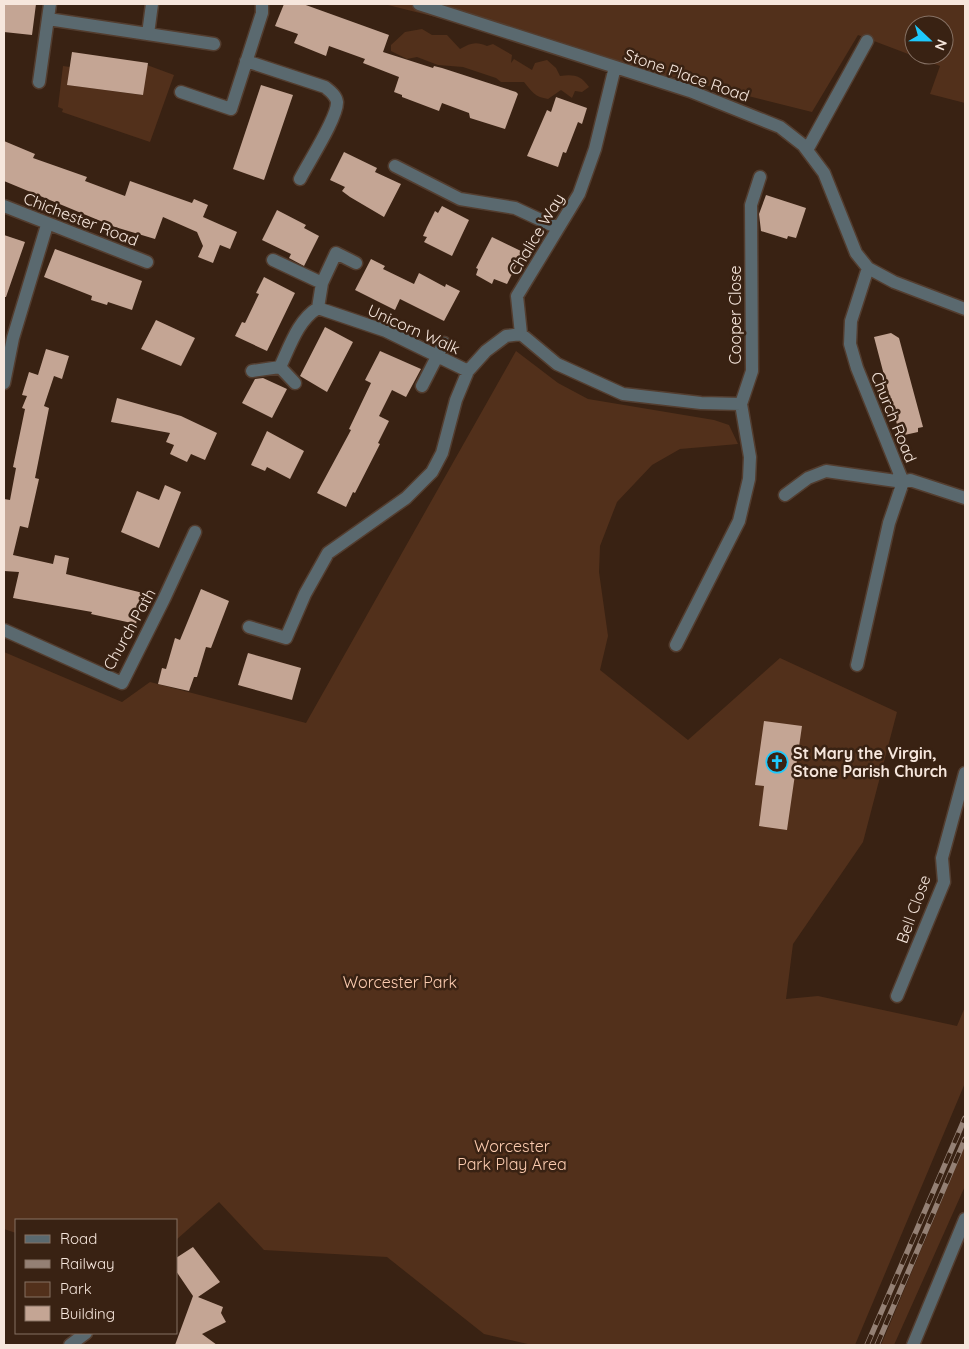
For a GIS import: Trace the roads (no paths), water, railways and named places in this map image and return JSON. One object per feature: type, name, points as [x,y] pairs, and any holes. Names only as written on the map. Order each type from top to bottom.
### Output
[{"type":"street","points":[[38,82],[50,4]]},
{"type":"street","points":[[148,34],[152,4]]},
{"type":"street","points":[[181,92],[231,109],[262,12],[262,4]]},
{"type":"street","name":"Stone Place Road","points":[[419,4],[701,94],[776,125],[790,134],[807,150],[827,177],[856,253],[868,268]]},
{"type":"street","points":[[48,19],[214,44]]},
{"type":"street","points":[[807,150],[866,41]]},
{"type":"street","points":[[246,61],[325,87],[333,93],[337,100],[335,113],[300,179]]},
{"type":"street","name":"Chalice Way","points":[[521,334],[517,296],[579,194],[595,149],[615,67]]},
{"type":"street","points":[[395,166],[460,199],[515,208],[558,228]]},
{"type":"street","name":"Cooper Close","points":[[676,645],[730,542],[746,500],[750,479],[750,457],[741,404],[752,371],[751,205],[760,177]]},
{"type":"street","name":"Chichester Road","points":[[4,206],[47,225],[147,262]]},
{"type":"street","points":[[4,383],[13,338],[47,225]]},
{"type":"street","points":[[280,367],[302,323],[308,314],[318,308],[322,278],[336,253],[356,263]]},
{"type":"street","points":[[273,260],[322,278]]},
{"type":"street","points":[[868,268],[894,282],[965,309]]},
{"type":"street","name":"Church Road","points":[[857,665],[889,522],[903,482],[857,368],[850,344],[851,321],[868,268]]},
{"type":"street","name":"Unicorn Walk","points":[[318,308],[386,331],[468,371]]},
{"type":"street","points":[[249,627],[286,638],[305,594],[328,553],[406,498],[432,472],[444,446],[456,400],[468,371],[486,351],[506,336],[521,334],[557,364],[623,394],[701,403],[741,404]]},
{"type":"street","points":[[422,386],[444,343]]},
{"type":"street","points":[[252,371],[280,367]]},
{"type":"street","points":[[280,367],[295,383]]},
{"type":"street","points":[[785,494],[808,478],[826,471],[903,482],[910,480],[965,498]]},
{"type":"street","name":"Church Path","points":[[4,630],[122,683],[195,532]]},
{"type":"street","name":"Bell Close","points":[[897,996],[944,882],[942,858],[965,773]]},
{"type":"street","points":[[913,1345],[965,1218]]},
{"type":"street","points":[[70,1345],[85,1334]]},
{"type":"railway","points":[[867,1345],[965,1118]]},
{"type":"railway","points":[[877,1345],[965,1139]]},
{"type":"place","name":"St Mary the Virgin, Stone Parish Church","points":[[777,762]]},
{"type":"park label","name":"Worcester Park","points":[[400,982]]},
{"type":"park label","name":"Worcester Park Play Area","points":[[512,1155]]}]
